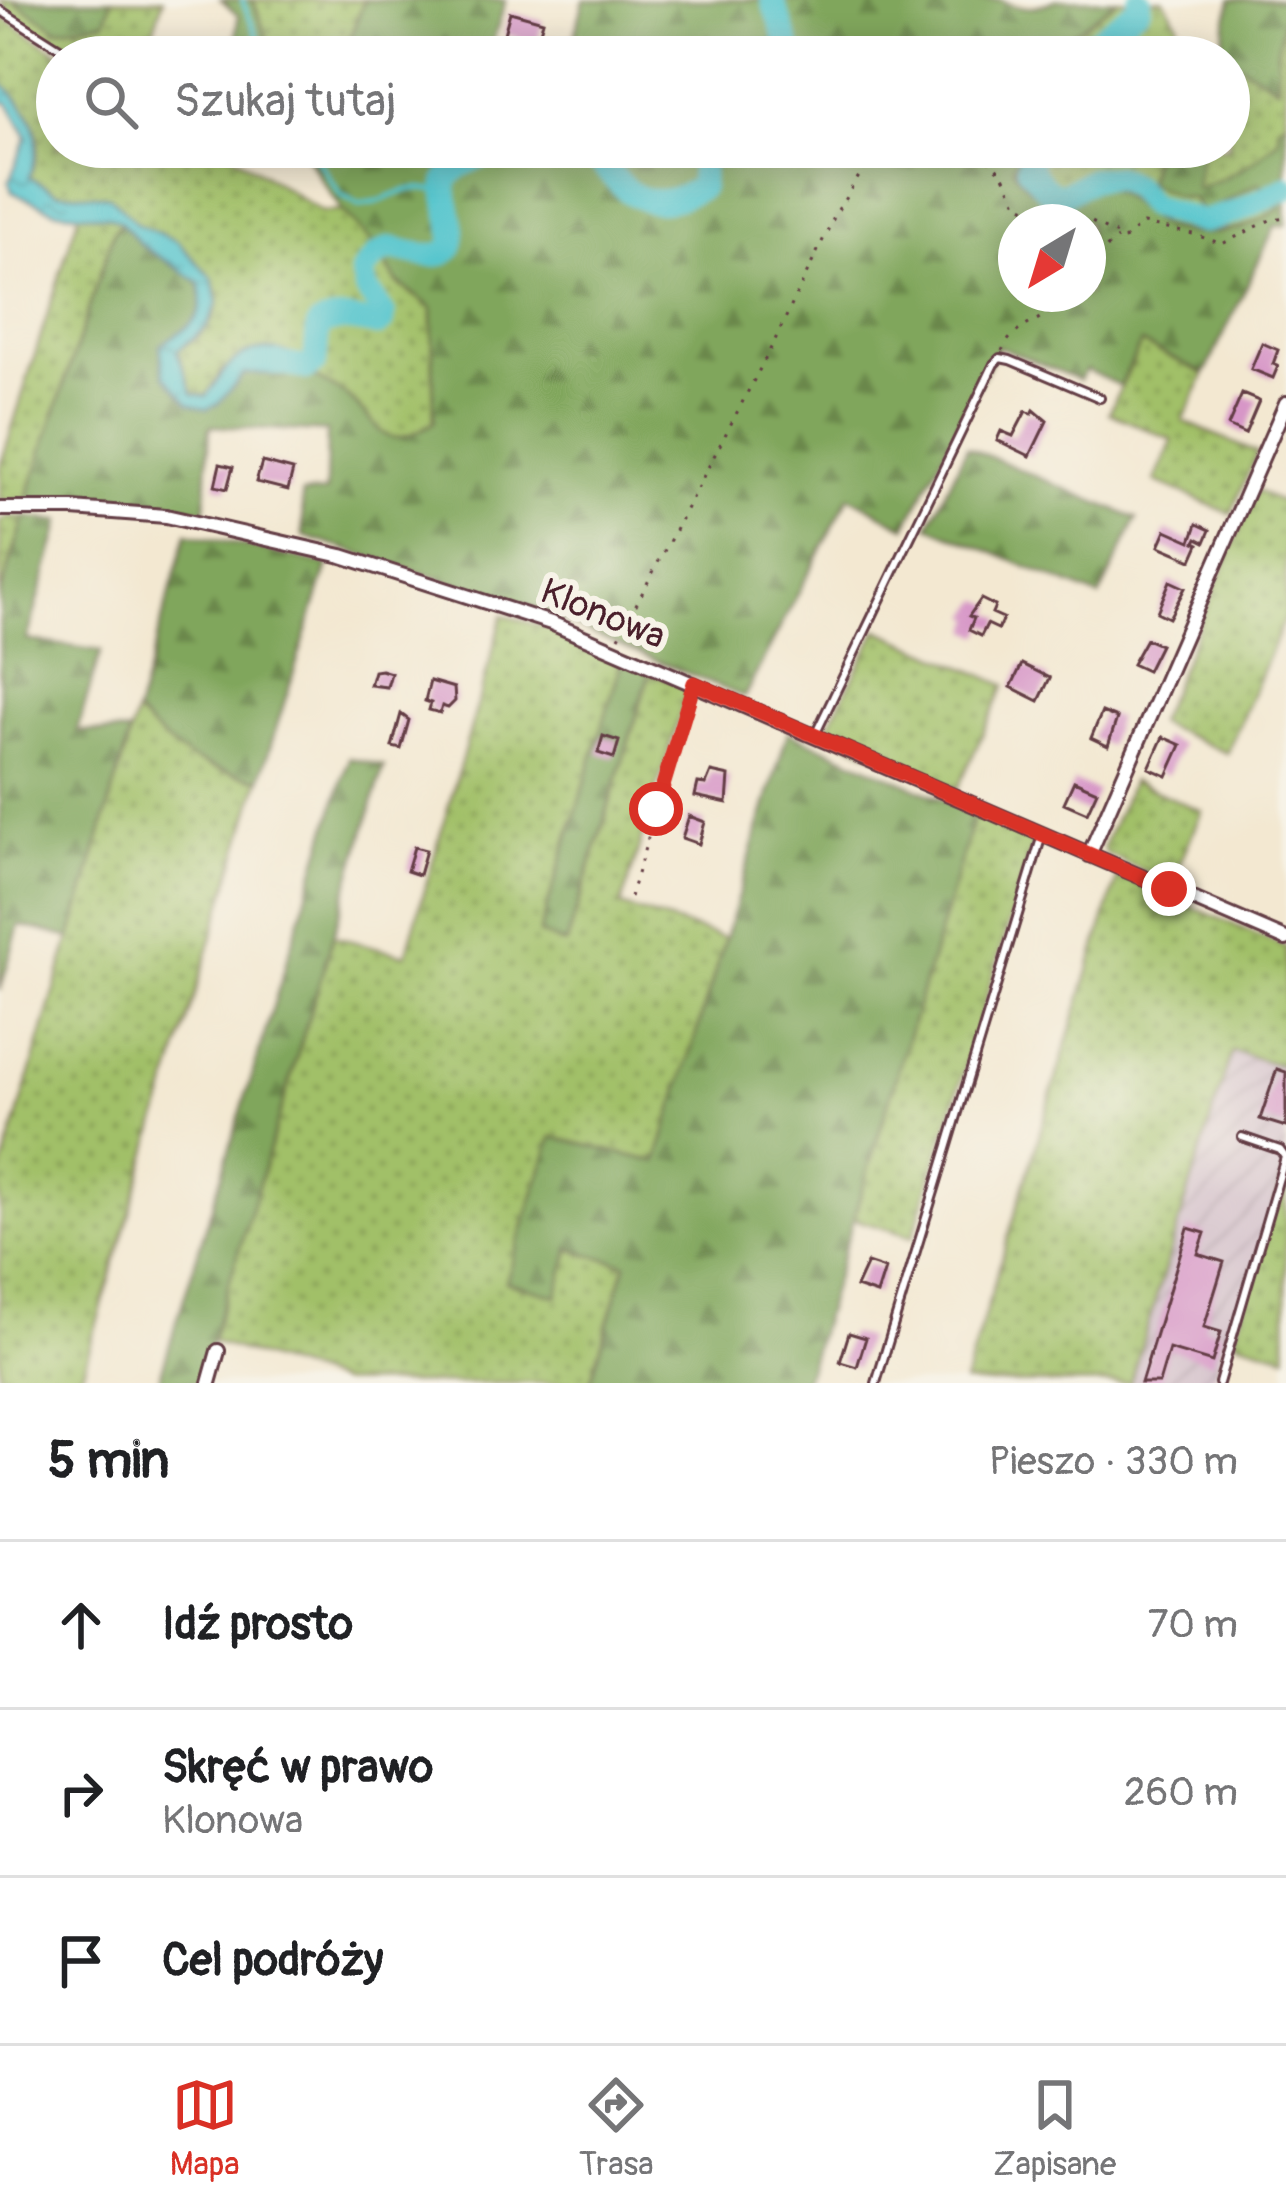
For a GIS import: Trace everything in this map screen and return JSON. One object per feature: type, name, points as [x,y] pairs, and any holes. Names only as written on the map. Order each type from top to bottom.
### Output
[{"type":"street","points":[[1089,855],[1286,404]]},
{"type":"street","name":"Klonowa","points":[[0,509],[166,516],[298,546],[551,623],[1286,939]]},
{"type":"street","points":[[209,1383],[218,1352]]},
{"type":"lane","points":[[0,10],[41,36]]},
{"type":"lane","points":[[815,735],[1000,358],[1100,398]]},
{"type":"lane","points":[[656,809],[694,683]]},
{"type":"lane","points":[[876,1383],[1042,835]]},
{"type":"lane","points":[[1219,1383],[1285,1157],[1272,1146],[1242,1137]]},
{"type":"path","points":[[613,649],[836,213],[864,168]]},
{"type":"path","points":[[997,168],[1018,204],[1043,216],[1090,220],[1117,238],[1124,239],[1143,224],[1222,244],[1286,217]]},
{"type":"path","points":[[1106,247],[1117,238]]},
{"type":"path","points":[[1000,358],[1005,342],[1020,328],[1052,312]]},
{"type":"path","points":[[630,897],[656,809]]},
{"type":"shaded area","points":[[1232,1050],[1286,1067],[1286,1168],[1234,1340],[1226,1338],[1213,1383],[1130,1383]]},
{"type":"green space","points":[[0,0],[12,0],[58,29],[105,21],[112,0],[163,0],[152,36],[47,36],[9,12]]},
{"type":"green space","points":[[12,0],[112,0],[105,21],[58,29]]},
{"type":"green space","points":[[221,0],[253,0],[266,36],[236,36],[238,16]]},
{"type":"green space","points":[[253,0],[364,0],[351,36],[266,36]]},
{"type":"green space","points":[[364,0],[506,0],[495,36],[351,36]]},
{"type":"green space","points":[[584,0],[1000,0],[1029,7],[1057,0],[1117,0],[1070,36],[575,36]]},
{"type":"green space","points":[[1117,0],[1164,0],[1178,23],[1176,36],[1070,36]]},
{"type":"green space","points":[[1231,0],[1286,0],[1277,53],[1278,87],[1250,71],[1250,36],[1224,36]]},
{"type":"green space","points":[[1286,6],[1286,121],[1279,125],[1278,139],[1250,162],[1250,70],[1278,86],[1277,53]]},
{"type":"green space","points":[[0,16],[36,38],[36,132],[28,113],[0,80]]},
{"type":"green space","points":[[1286,121],[1286,225],[1275,226],[1205,374],[1141,343],[1120,386],[1086,370],[1079,380],[998,346],[906,527],[849,496],[744,697],[524,605],[303,536],[302,494],[326,492],[327,432],[210,426],[205,510],[26,502],[114,231],[121,222],[141,245],[199,282],[199,314],[160,345],[164,375],[190,404],[233,388],[244,374],[295,371],[341,392],[393,438],[434,422],[432,308],[397,282],[314,168],[1014,168],[1028,187],[1062,204],[998,204],[998,312],[1106,312],[1106,204],[1067,204],[1089,190],[1108,189],[1162,226],[1192,233],[1224,232],[1280,208],[1259,183],[1203,214],[1191,198],[1174,196],[1147,182],[1150,168],[1198,168],[1195,188],[1250,168],[1250,162],[1278,139],[1279,125]]},
{"type":"green space","points":[[36,157],[36,168],[254,168],[322,212],[342,211],[374,245],[397,283],[432,308],[434,422],[392,438],[349,398],[311,373],[300,357],[221,371],[207,396],[193,394],[177,351],[204,330],[217,309],[217,293],[210,279],[183,254],[137,224],[110,197],[57,192],[29,177]]},
{"type":"green space","points":[[1013,168],[1150,168],[1148,182],[1191,195],[1259,183],[1281,209],[1247,228],[1191,233],[1162,226],[1116,191],[1088,190],[1062,204],[1022,181]]},
{"type":"green space","points":[[1198,168],[1242,168],[1218,180],[1194,189]]},
{"type":"green space","points":[[79,213],[121,222],[26,502],[0,500],[0,467]]},
{"type":"green space","points":[[1141,343],[1205,374],[1183,421],[1257,453],[1231,514],[1155,481],[1173,440],[1109,413]]},
{"type":"green space","points":[[967,447],[1137,519],[1099,597],[929,526]]},
{"type":"green space","points":[[1257,491],[1286,504],[1286,615],[1227,753],[1157,723]]},
{"type":"green space","points":[[25,517],[0,596],[0,521]]},
{"type":"green space","points":[[25,517],[61,521],[27,640],[101,651],[77,731],[130,733],[71,938],[19,925],[0,991],[0,596]]},
{"type":"green space","points":[[187,533],[328,565],[260,779],[191,758],[136,713]]},
{"type":"green space","points":[[503,615],[555,630],[622,661],[540,934],[567,943],[650,672],[688,688],[621,906],[727,939],[657,1162],[569,1249],[626,1264],[590,1383],[341,1383],[211,1341],[333,936],[406,955]]},
{"type":"green space","points":[[878,630],[1005,685],[957,790],[830,735],[828,726]]},
{"type":"green space","points":[[622,661],[650,672],[566,944],[539,934]]},
{"type":"green space","points":[[136,713],[191,758],[260,779],[79,1383],[0,1383],[0,1177]]},
{"type":"green space","points":[[788,732],[975,813],[804,1383],[590,1383],[626,1264],[570,1249],[557,1296],[506,1282],[552,1137],[657,1162]]},
{"type":"green space","points":[[349,758],[384,766],[199,1383],[158,1383]]},
{"type":"green space","points":[[1132,781],[1202,811],[1171,883],[1105,853],[1103,847]]},
{"type":"green space","points":[[975,813],[1035,838],[913,1237],[853,1219]]},
{"type":"green space","points":[[1118,875],[1286,947],[1286,1067],[1232,1051],[1130,1383],[964,1383]]},
{"type":"green space","points":[[1286,1168],[1286,1355],[1234,1340]]},
{"type":"water","points":[[0,80],[34,124],[36,155],[29,177],[57,192],[110,196],[137,224],[177,241],[213,279],[218,303],[207,327],[177,351],[193,394],[207,396],[236,359],[260,350],[306,361],[309,374],[244,374],[218,404],[207,409],[190,404],[164,375],[160,345],[199,314],[199,282],[141,245],[121,222],[108,216],[56,211],[12,192],[9,182],[27,136],[8,103],[0,102]]},
{"type":"building","points":[[510,12],[543,21],[539,36],[504,34]]},
{"type":"building","points":[[1262,343],[1278,350],[1273,378],[1251,369]]},
{"type":"building","points":[[1242,394],[1259,401],[1245,434],[1228,426]]},
{"type":"building","points":[[1034,410],[1047,421],[1030,456],[997,440],[1001,431],[1013,436],[1026,411],[1032,414]]},
{"type":"building","points":[[262,462],[293,470],[288,490],[256,482]]},
{"type":"building","points":[[220,464],[233,467],[227,489],[215,486]]},
{"type":"building","points":[[1197,524],[1210,530],[1205,542],[1197,538],[1192,560],[1159,546],[1166,530],[1191,541]]},
{"type":"building","points":[[1170,581],[1185,588],[1169,618],[1157,612]]},
{"type":"building","points":[[981,599],[995,606],[992,613],[1003,618],[998,629],[987,624],[981,636],[969,630],[974,618],[969,616]]},
{"type":"building","points":[[1146,639],[1160,645],[1147,671],[1132,664]]},
{"type":"building","points":[[1022,664],[1050,678],[1039,701],[1011,687]]},
{"type":"building","points":[[374,671],[391,673],[387,687],[370,685]]},
{"type":"building","points":[[430,681],[454,688],[455,701],[448,708],[442,706],[440,713],[429,710],[431,703],[425,701]]},
{"type":"building","points":[[1102,712],[1117,718],[1108,746],[1091,738]]},
{"type":"building","points":[[401,714],[409,720],[401,749],[392,747]]},
{"type":"building","points":[[603,736],[619,741],[614,758],[598,753]]},
{"type":"building","points":[[1163,737],[1181,745],[1167,776],[1149,768]]},
{"type":"building","points":[[711,772],[729,776],[727,803],[695,796],[698,783],[706,784]]},
{"type":"building","points":[[1074,781],[1097,791],[1087,813],[1064,803]]},
{"type":"building","points":[[689,816],[705,822],[699,844],[682,838]]},
{"type":"building","points":[[414,847],[426,850],[419,875],[407,871]]},
{"type":"building","points":[[1277,1069],[1286,1072],[1286,1127],[1260,1119]]},
{"type":"building","points":[[1188,1228],[1205,1233],[1198,1254],[1224,1262],[1204,1327],[1221,1332],[1212,1362],[1169,1349],[1159,1383],[1141,1383]]},
{"type":"building","points":[[867,1263],[885,1269],[877,1294],[856,1287]]},
{"type":"building","points":[[849,1333],[866,1338],[857,1367],[840,1362]]},
{"type":"waterway","points":[[242,0],[257,36]]},
{"type":"waterway","points":[[772,0],[785,36]]},
{"type":"waterway","points":[[1101,36],[1139,7],[1140,0]]},
{"type":"waterway","points":[[323,168],[341,195],[359,205],[407,190],[442,192]]},
{"type":"waterway","points":[[276,363],[307,368],[315,363],[318,326],[333,321],[378,325],[383,321],[384,314],[366,289],[362,272],[390,248],[428,255],[443,253],[451,246],[446,187],[459,168]]},
{"type":"waterway","points":[[605,168],[636,196],[664,201],[701,187],[702,168]]},
{"type":"waterway","points":[[1028,168],[1047,190],[1061,196],[1092,179],[1116,177],[1134,186],[1150,206],[1202,222],[1286,188]]},
{"type":"route","points":[[656,809],[694,683],[1169,889]]}]
